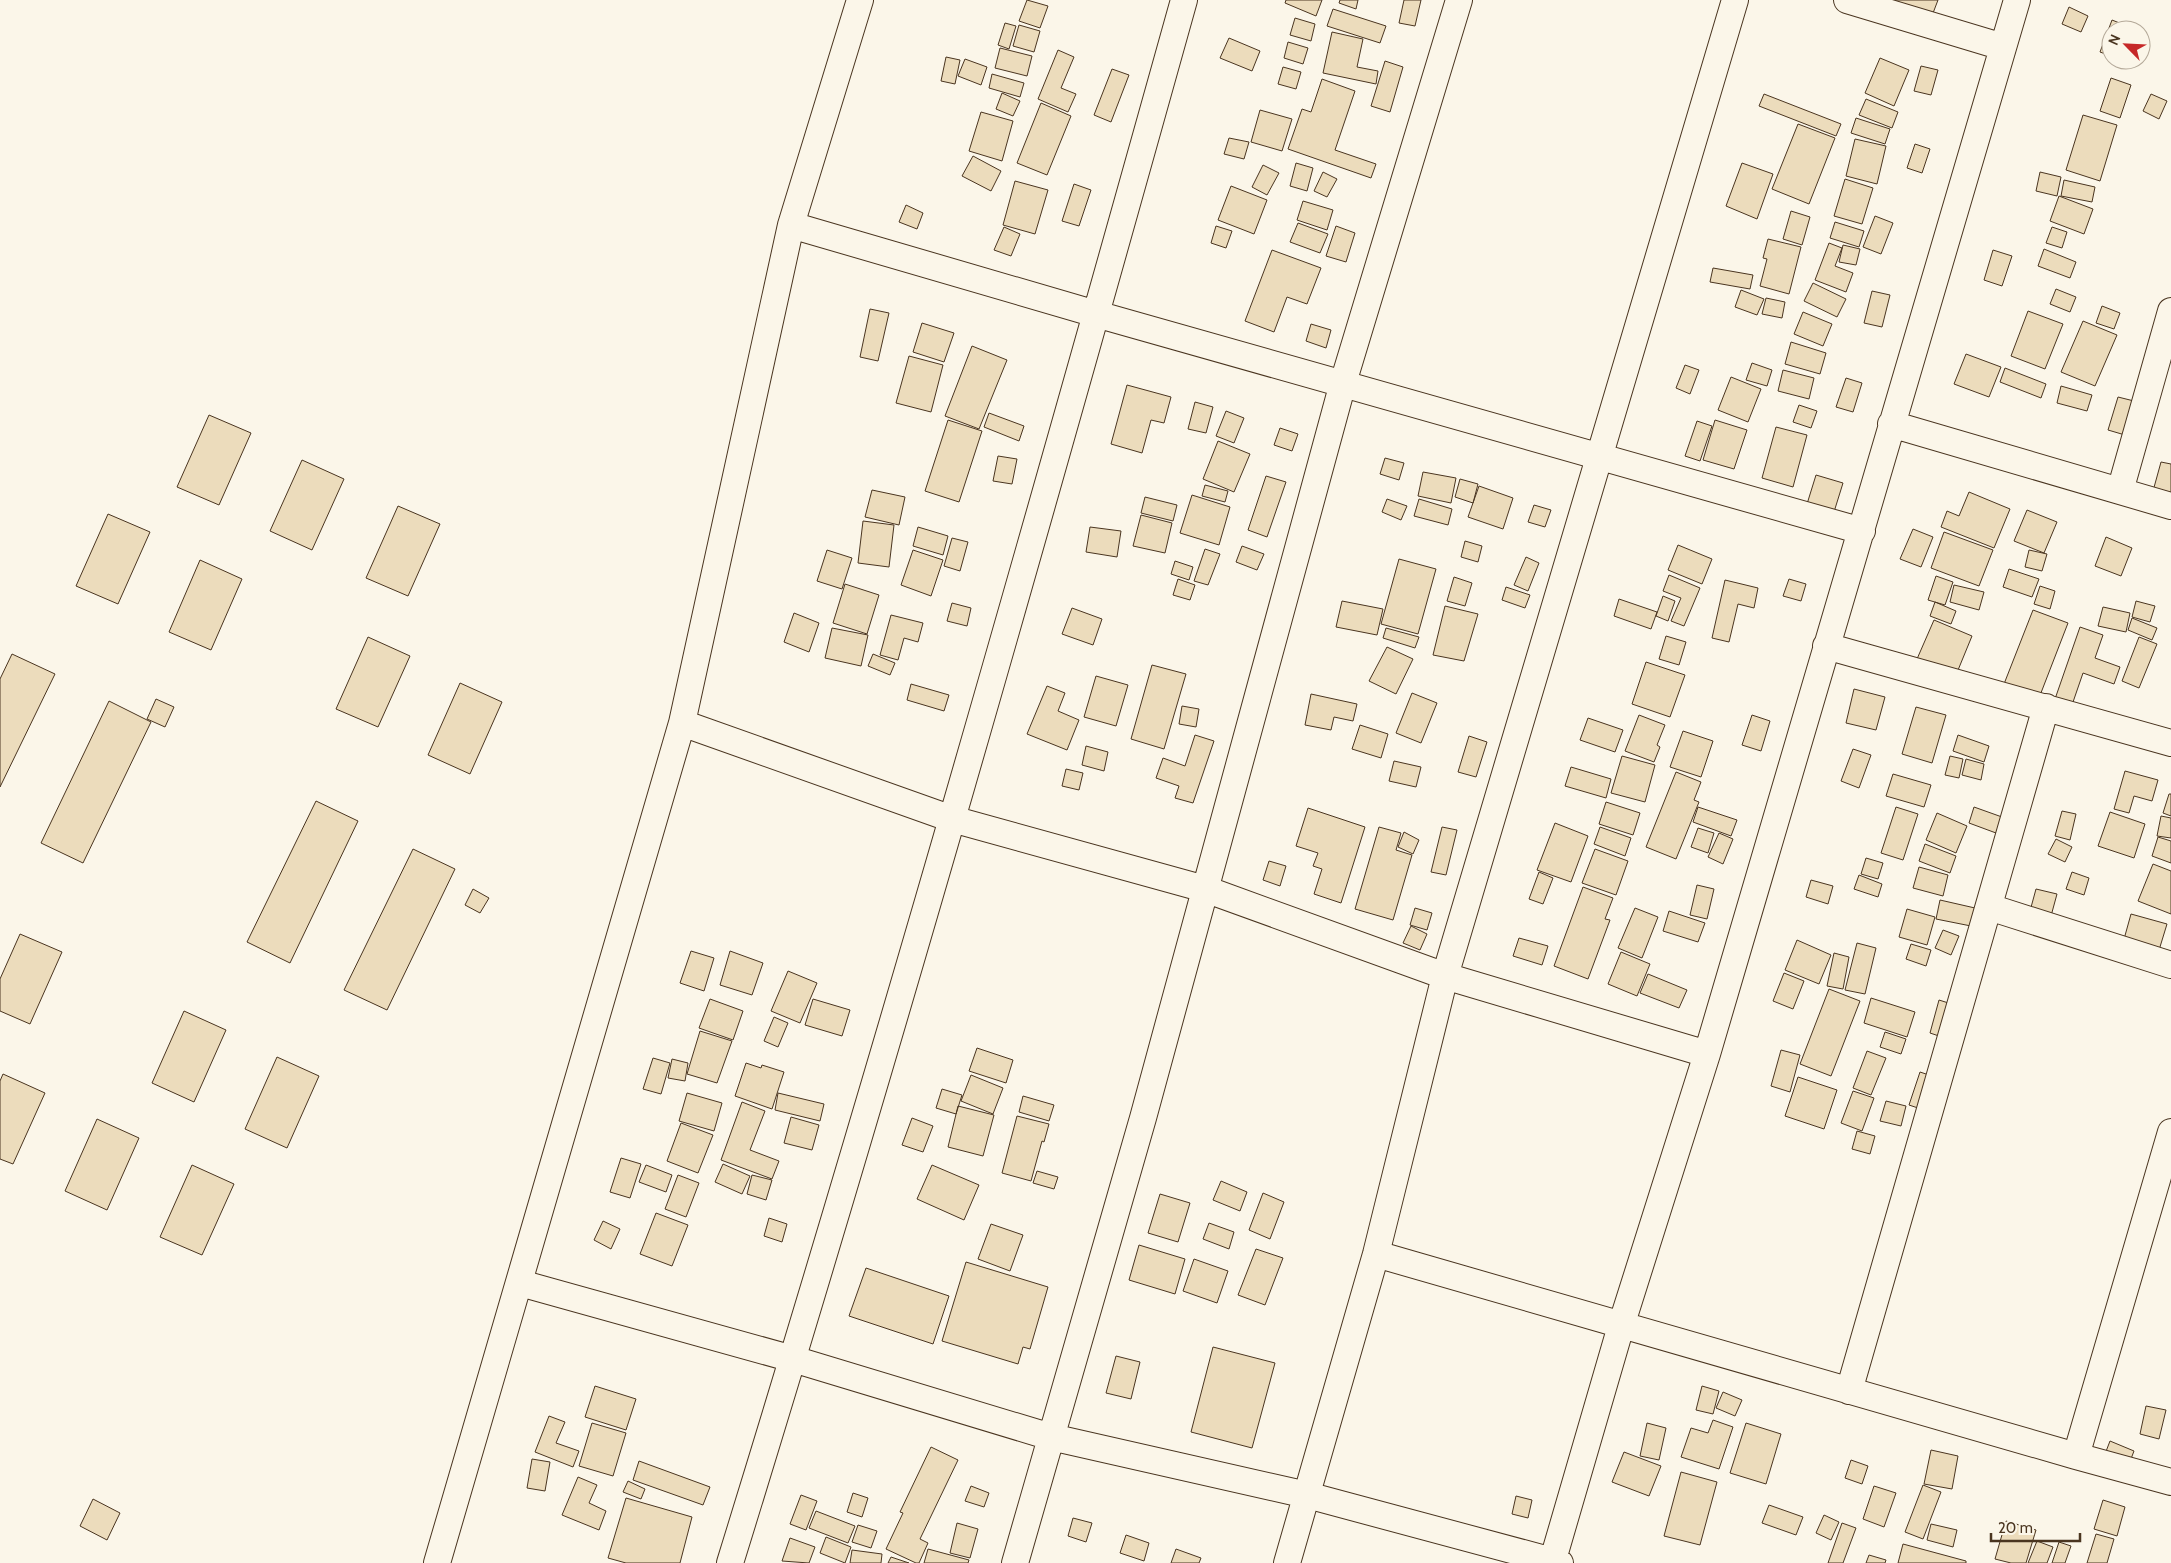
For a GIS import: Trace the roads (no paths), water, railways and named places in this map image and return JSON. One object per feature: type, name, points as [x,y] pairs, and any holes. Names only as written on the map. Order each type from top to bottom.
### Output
[{"type":"street","points":[[437,1563],[682,723],[791,225],[860,0]]},
{"type":"street","points":[[730,1563],[793,1359],[952,819],[1184,0]]},
{"type":"street","points":[[1015,1563],[1140,1127],[1343,383],[1459,0]]},
{"type":"street","points":[[1287,1563],[1376,1254],[1445,976],[1735,0]]},
{"type":"street","points":[[1846,0],[2003,47]]},
{"type":"street","points":[[520,1282],[793,1359],[1051,1437],[1307,1495],[1555,1562],[1621,1326],[1707,1054],[2018,0]]},
{"type":"street","points":[[791,225],[1096,314],[1862,531]]},
{"type":"street","points":[[2120,491],[2171,311]]},
{"type":"street","points":[[1892,424],[2171,506]]},
{"type":"street","points":[[1826,646],[2171,743]]},
{"type":"street","points":[[1849,1391],[2046,707]]},
{"type":"street","points":[[682,723],[952,819],[1205,889],[1445,976],[1707,1054]]},
{"type":"street","points":[[1989,907],[2171,965]]},
{"type":"street","points":[[2076,1456],[2171,1132]]},
{"type":"street","points":[[1376,1254],[1621,1326],[2171,1482]]}]
